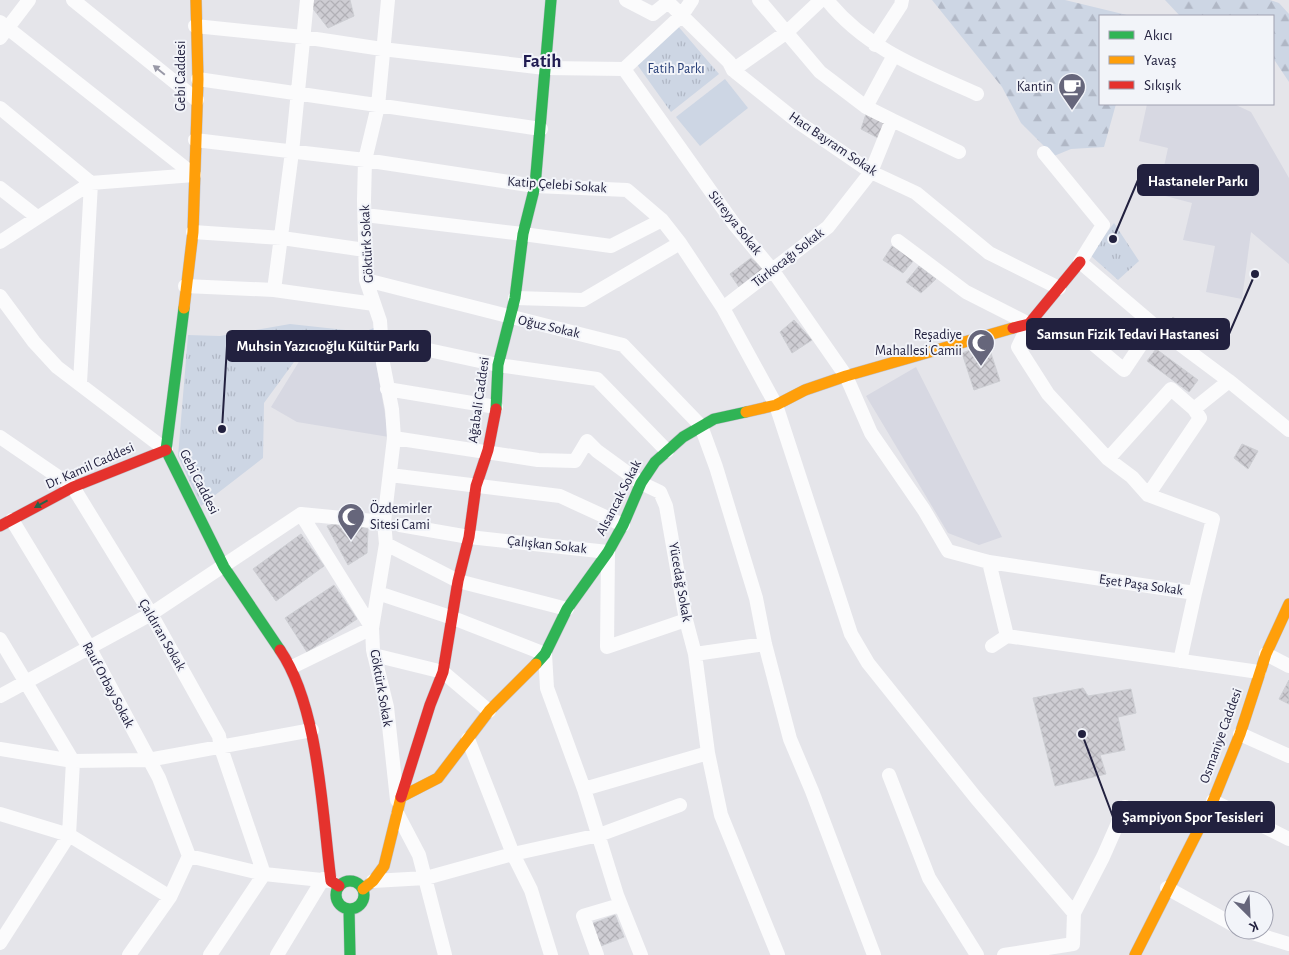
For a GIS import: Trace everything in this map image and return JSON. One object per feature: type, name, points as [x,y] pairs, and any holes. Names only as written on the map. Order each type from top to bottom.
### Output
[{"type":"street","points":[[29,0],[3,30],[194,175]]},
{"type":"street","points":[[73,0],[197,100]]},
{"type":"street","points":[[274,290],[292,152],[307,0]]},
{"type":"street","name":"Göktürk Sokak","points":[[388,0],[378,106],[365,160],[365,250],[366,280],[380,322],[382,362],[394,438],[384,522],[386,544],[372,628],[374,654],[387,708],[399,814]]},
{"type":"street","name":"Ağabali Caddesi","points":[[401,797],[443,672],[458,582],[469,537],[476,486],[488,450],[496,407],[498,365],[515,298],[523,234],[535,186],[551,0]]},
{"type":"street","name":"Hacı Bayram Sokak","points":[[626,0],[653,14],[668,2],[729,62],[733,70],[798,122],[871,172],[916,193],[989,253],[1059,288]]},
{"type":"street","points":[[195,26],[303,37],[382,49],[545,68],[624,69],[682,15],[692,0]]},
{"type":"street","points":[[758,0],[820,72],[866,107],[959,152]]},
{"type":"street","points":[[733,70],[786,32],[821,0]]},
{"type":"street","points":[[827,0],[841,17],[893,57],[977,94]]},
{"type":"street","points":[[875,45],[902,5],[902,0]]},
{"type":"street","name":"Gebi Caddesi","points":[[193,2],[198,80],[193,232],[166,450],[224,567],[292,667],[312,730],[331,882],[337,900],[342,906],[349,909]]},
{"type":"street","points":[[866,107],[893,57]]},
{"type":"street","name":"Süreyya Sokak","points":[[624,69],[734,224],[772,271],[846,376]]},
{"type":"street","points":[[198,80],[541,129]]},
{"type":"street","points":[[0,108],[91,183]]},
{"type":"street","name":"Türkocağı Sokak","points":[[723,308],[828,227],[871,172],[892,120]]},
{"type":"street","name":"Katip Çelebi Sokak","points":[[195,140],[365,160],[535,186],[628,190],[662,220],[680,243],[723,308],[776,405],[851,634],[874,670],[976,798],[1074,913]]},
{"type":"street","points":[[898,241],[966,292],[1029,324],[1080,262],[1103,225],[1044,153]]},
{"type":"street","points":[[0,242],[91,183],[194,175]]},
{"type":"street","points":[[80,383],[91,183]]},
{"type":"street","points":[[0,188],[37,217]]},
{"type":"street","points":[[365,216],[610,246],[662,220]]},
{"type":"street","points":[[193,232],[282,238],[365,250]]},
{"type":"street","points":[[515,298],[584,300],[680,243]]},
{"type":"street","points":[[1080,262],[1154,325],[1229,381],[1289,430]]},
{"type":"street","name":"Oğuz Sokak","points":[[366,280],[623,345],[701,426]]},
{"type":"street","points":[[185,286],[274,290],[374,304]]},
{"type":"street","points":[[0,297],[34,342],[57,367],[166,450]]},
{"type":"street","name":"Alsancak Sokak","points":[[401,797],[438,778],[489,711],[545,654],[567,610],[608,552],[623,526],[641,483],[655,462],[683,437],[714,419],[776,405],[805,390],[846,376],[1029,324]]},
{"type":"street","name":"Eşet Paşa Sokak","points":[[846,376],[871,434],[924,510],[948,551],[989,562],[1194,593],[1213,519],[1148,495],[1132,477],[1108,459],[1048,394],[1018,347],[1029,324]]},
{"type":"street","points":[[1073,327],[1124,370],[1154,325]]},
{"type":"street","points":[[382,340],[498,365],[597,379],[667,451]]},
{"type":"street","points":[[1194,409],[1229,381]]},
{"type":"street","points":[[387,389],[496,407]]},
{"type":"street","points":[[1108,459],[1171,389],[1194,409],[1200,418],[1148,495]]},
{"type":"street","points":[[701,426],[716,467],[753,589],[765,644],[790,739],[812,791],[874,955]]},
{"type":"street","name":"Çaldıran Sokak","points":[[0,436],[73,486],[151,614],[219,736],[221,748],[264,874]]},
{"type":"street","name":"Yücedağ Sokak","points":[[394,438],[488,450],[538,460],[575,461],[587,441],[597,451],[641,483],[660,492],[666,506],[686,620],[696,654],[708,753],[721,815],[778,955]]},
{"type":"street","name":"Dr. Kamil Caddesi","points":[[6,523],[73,486],[166,450]]},
{"type":"street","points":[[390,475],[560,496],[623,526]]},
{"type":"street","points":[[292,667],[372,628],[301,514]]},
{"type":"street","points":[[0,696],[151,614],[301,514],[384,522]]},
{"type":"street","name":"Rauf Orbay Sokak","points":[[6,523],[89,647],[159,778],[189,856]]},
{"type":"street","name":"Çalışkan Sokak","points":[[400,525],[469,537],[608,552]]},
{"type":"street","points":[[386,544],[458,582],[567,610]]},
{"type":"street","points":[[608,552],[608,647],[686,620]]},
{"type":"street","points":[[989,562],[1007,636]]},
{"type":"street","points":[[378,592],[453,618],[545,654],[547,688],[584,789],[620,905],[640,955]]},
{"type":"street","points":[[1180,661],[1194,593]]},
{"type":"street","name":"Osmaniye Caddesi","points":[[1135,955],[1167,888],[1213,801],[1240,734],[1259,672],[1289,604]]},
{"type":"street","points":[[992,646],[1007,636],[1259,672]]},
{"type":"street","points":[[0,639],[73,761],[69,835],[0,943]]},
{"type":"street","points":[[696,654],[765,644]]},
{"type":"street","points":[[374,654],[443,672],[489,711]]},
{"type":"street","points":[[1266,654],[1289,666]]},
{"type":"street","points":[[0,749],[73,761],[148,760],[312,730]]},
{"type":"street","points":[[1240,734],[1289,756]]},
{"type":"street","points":[[468,739],[513,854],[531,890],[551,955]]},
{"type":"street","points":[[584,789],[708,753]]},
{"type":"street","points":[[890,775],[929,878],[977,955]]},
{"type":"street","points":[[349,954],[349,909],[356,908],[362,903],[368,885],[384,866],[399,814],[401,797]]},
{"type":"street","points":[[1213,801],[1289,838]]},
{"type":"street","points":[[129,955],[170,896],[189,856],[264,874],[331,882],[347,881],[368,885],[426,878],[513,854],[599,835],[680,805]]},
{"type":"street","points":[[1004,955],[1073,949],[1074,913],[1126,807]]},
{"type":"street","points":[[0,814],[69,835],[170,896]]},
{"type":"street","points":[[399,814],[419,855],[445,955]]},
{"type":"street","points":[[210,955],[264,874]]},
{"type":"street","points":[[277,955],[331,882]]},
{"type":"street","points":[[1167,888],[1224,919]]},
{"type":"street","points":[[597,955],[583,916],[620,905]]},
{"type":"street","points":[[1274,939],[1289,944]]},
{"type":"shaded area","points":[[1147,105],[1236,105],[1251,112],[1289,178],[1289,264],[1251,232],[1242,299],[1206,292],[1215,246],[1183,240],[1192,203],[1158,194],[1168,148],[1139,141]]},
{"type":"shaded area","points":[[303,355],[375,357],[389,437],[297,422],[271,407]]},
{"type":"shaded area","points":[[916,367],[1002,537],[979,545],[948,533],[866,396]]},
{"type":"green space","points":[[932,0],[1065,0],[1127,15],[1099,15],[1099,105],[1116,105],[1104,147],[1071,149],[1054,156],[1021,123],[1002,87]]},
{"type":"green space","points":[[1165,0],[1270,0],[1279,3],[1289,14],[1289,82],[1274,60],[1274,15],[1179,15]]},
{"type":"green space","name":"Fatih Parkı","points":[[677,25],[719,74],[671,112],[636,63]]},
{"type":"green space","points":[[725,79],[748,108],[700,146],[676,117]]},
{"type":"green space","points":[[1114,223],[1139,261],[1118,280],[1090,255]]},
{"type":"green space","points":[[290,324],[364,332],[376,327],[377,352],[302,351],[264,403],[263,458],[201,506],[178,456],[188,335],[220,336]]},
{"type":"building","points":[[311,0],[350,0],[354,16],[328,28],[311,6]]},
{"type":"building","points":[[866,114],[888,122],[878,138],[861,129]]},
{"type":"building","points":[[892,246],[914,260],[903,273],[883,260]]},
{"type":"building","points":[[751,258],[764,270],[739,287],[730,274]]},
{"type":"building","points":[[919,266],[936,279],[921,293],[906,282]]},
{"type":"building","points":[[1173,317],[1179,322],[1172,330],[1165,325]]},
{"type":"building","points":[[794,320],[812,340],[792,353],[780,332]]},
{"type":"building","name":"Reşadiye Mahallesi Camii","points":[[988,344],[1000,381],[974,390],[962,353]]},
{"type":"building","points":[[1156,349],[1198,380],[1189,392],[1147,361]]},
{"type":"building","points":[[1242,444],[1258,451],[1248,469],[1234,458]]},
{"type":"building","name":"Özdemirler Sitesi Cami","points":[[343,522],[368,529],[367,553],[348,565],[327,526]]},
{"type":"building","points":[[301,534],[324,566],[276,601],[253,569]]},
{"type":"building","points":[[334,585],[357,619],[307,652],[285,618]]},
{"type":"building","points":[[1289,680],[1289,704],[1279,699]]},
{"type":"building","points":[[1083,688],[1088,696],[1131,689],[1136,713],[1118,717],[1125,750],[1100,755],[1106,774],[1055,786],[1033,698]]},
{"type":"building","points":[[615,915],[624,937],[601,946],[591,924]]},
{"type":"traffic: fast","points":[[496,409],[498,365],[515,298],[523,234],[535,186],[551,0]]},
{"type":"traffic: fast","points":[[184,308],[166,450],[224,567],[280,650]]},
{"type":"traffic: fast","points":[[536,664],[545,654],[567,609],[608,552],[623,525],[641,483],[655,462],[683,437],[714,419],[746,412]]},
{"type":"traffic: fast","points":[[350,881],[360,885],[364,895],[360,905],[350,909],[340,905],[336,895],[340,885],[350,881]]},
{"type":"traffic: fast","points":[[349,909],[350,955]]},
{"type":"traffic: slow","points":[[184,308],[193,232],[198,79],[196,0]]},
{"type":"traffic: slow","points":[[746,412],[776,405],[805,390],[846,376],[1013,328]]},
{"type":"traffic: slow","points":[[1135,955],[1213,801],[1240,734],[1266,654],[1289,604]]},
{"type":"traffic: slow","points":[[363,889],[373,881],[384,866],[401,797],[438,778],[489,711],[536,664]]},
{"type":"traffic: jam","points":[[1013,328],[1029,324],[1080,262]]},
{"type":"traffic: jam","points":[[401,797],[430,705],[443,672],[458,581],[469,537],[476,486],[488,450],[496,409]]},
{"type":"traffic: jam","points":[[0,526],[73,487],[166,450]]},
{"type":"traffic: jam","points":[[280,650],[293,673],[311,730],[317,761],[331,881],[339,886]]},
{"type":"place","name":"Kantin","points":[[1072,111]]},
{"type":"place","name":"Hastaneler Parkı","points":[[1113,239]]},
{"type":"place","name":"Samsun Fizik Tedavi Hastanesi","points":[[1255,274]]},
{"type":"place","name":"Reşadiye Mahallesi Camii","points":[[981,367]]},
{"type":"place","name":"Muhsin Yazıcıoğlu Kültür Parkı","points":[[222,429]]},
{"type":"place","name":"Özdemirler Sitesi Cami","points":[[351,541]]},
{"type":"place","name":"Şampiyon Spor Tesisleri","points":[[1082,734]]},
{"type":"district","name":"Fatih","points":[[542,61]]}]
